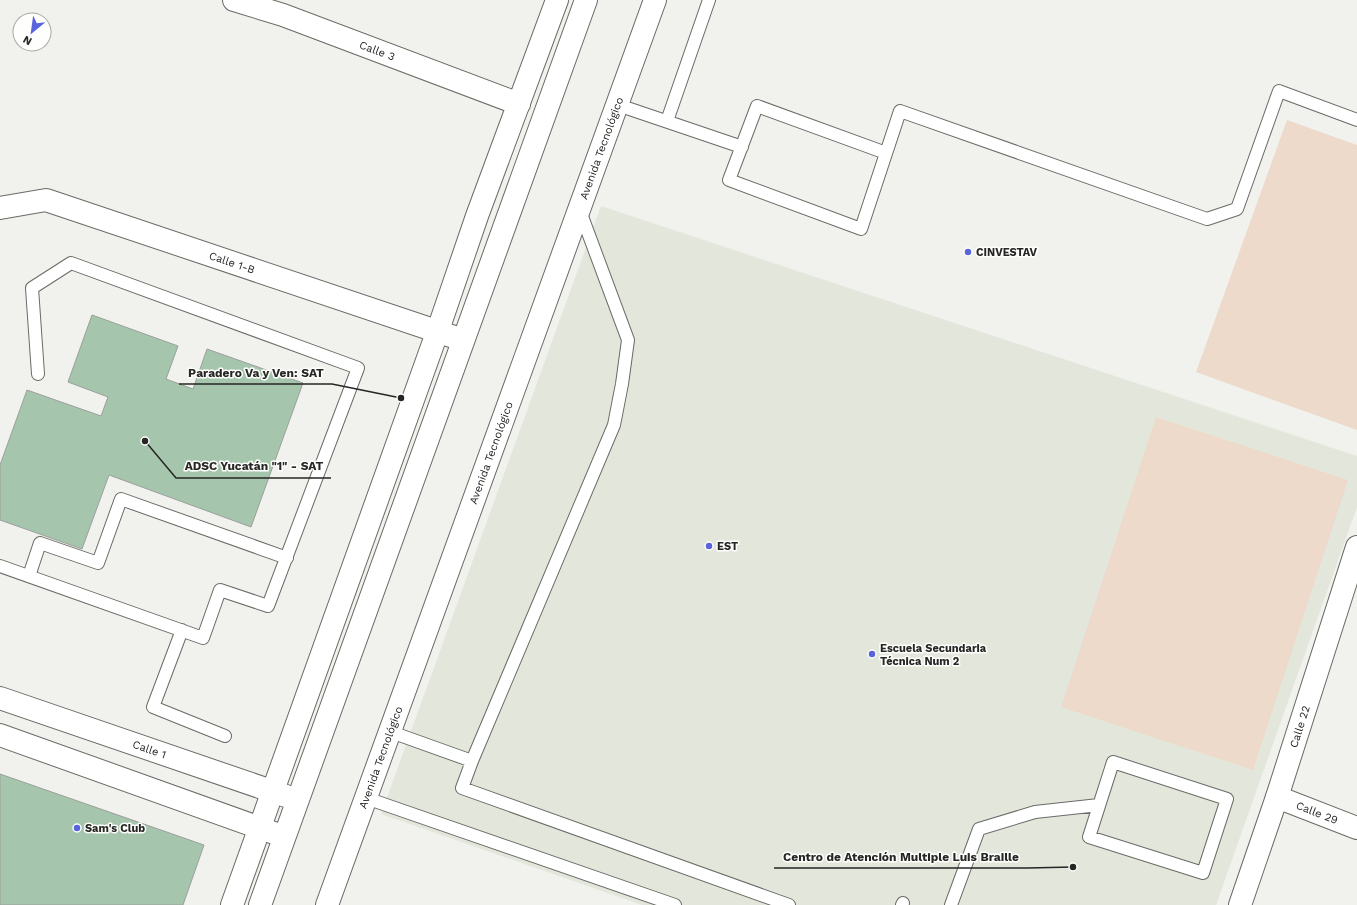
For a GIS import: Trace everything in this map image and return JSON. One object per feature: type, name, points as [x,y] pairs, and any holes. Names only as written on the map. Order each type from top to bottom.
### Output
[{"type":"street","name":"Calle 3","points":[[234,0],[286,8],[519,104]]},
{"type":"street","points":[[232,905],[438,330],[477,216],[557,0]]},
{"type":"street","points":[[261,905],[586,0]]},
{"type":"street","name":"Avenida Tecnológico","points":[[328,905],[655,0]]},
{"type":"street","name":"Calle 1-B","points":[[0,208],[46,200],[438,330],[464,340]]},
{"type":"street","name":"Calle 22","points":[[1240,905],[1352,577],[1357,547]]},
{"type":"street","name":"Calle 1","points":[[0,698],[298,801]]},
{"type":"street","points":[[0,735],[285,837]]},
{"type":"street","name":"Calle 29","points":[[1277,797],[1357,828]]},
{"type":"lane","points":[[667,121],[710,0]]},
{"type":"lane","points":[[886,153],[757,106],[730,180],[861,229],[900,111],[1207,219],[1237,209],[1279,91],[1357,120]]},
{"type":"lane","points":[[618,105],[742,147]]},
{"type":"lane","points":[[580,211],[628,340],[621,391],[614,425],[472,761],[462,788],[789,905]]},
{"type":"lane","points":[[0,566],[203,638],[220,590],[268,606],[358,368],[71,263],[32,288],[38,374]]},
{"type":"lane","points":[[29,576],[40,543],[98,563],[121,498],[287,558]]},
{"type":"lane","points":[[182,630],[153,707],[226,736]]},
{"type":"lane","points":[[391,732],[472,761]]},
{"type":"lane","points":[[1113,762],[1227,799],[1203,874],[1089,837],[1099,805],[1113,762]]},
{"type":"lane","points":[[366,798],[675,905]]},
{"type":"lane","points":[[951,905],[979,829],[1035,812],[1099,805]]},
{"type":"shaded area","points":[[1287,120],[1357,145],[1357,430],[1196,372]]},
{"type":"shaded area","name":"Escuela Secundaria Técnica Num 2","points":[[601,206],[1357,456],[1357,507],[1216,905],[642,905],[381,814]]},
{"type":"shaded area","points":[[1156,417],[1348,480],[1253,770],[1061,707]]},
{"type":"building","points":[[92,315],[178,346],[166,379],[193,389],[207,349],[303,383],[251,527],[109,475],[82,549],[0,520],[0,465],[27,390],[101,416],[108,397],[68,382]]},
{"type":"building","name":"Sam's Club","points":[[0,774],[204,845],[183,905],[0,905]]},
{"type":"place","name":"CINVESTAV","points":[[968,252]]},
{"type":"place","name":"Paradero Va y Ven: SAT","points":[[401,398]]},
{"type":"place","name":"ADSC Yucatán \"1\" - SAT","points":[[145,441]]},
{"type":"place","name":"EST","points":[[709,546]]},
{"type":"place","name":"Escuela Secundaria Técnica Num 2","points":[[872,654]]},
{"type":"place","name":"Sam's Club","points":[[77,828]]},
{"type":"place","name":"Centro de Atención Multiple Luis Braille","points":[[1073,867]]}]
